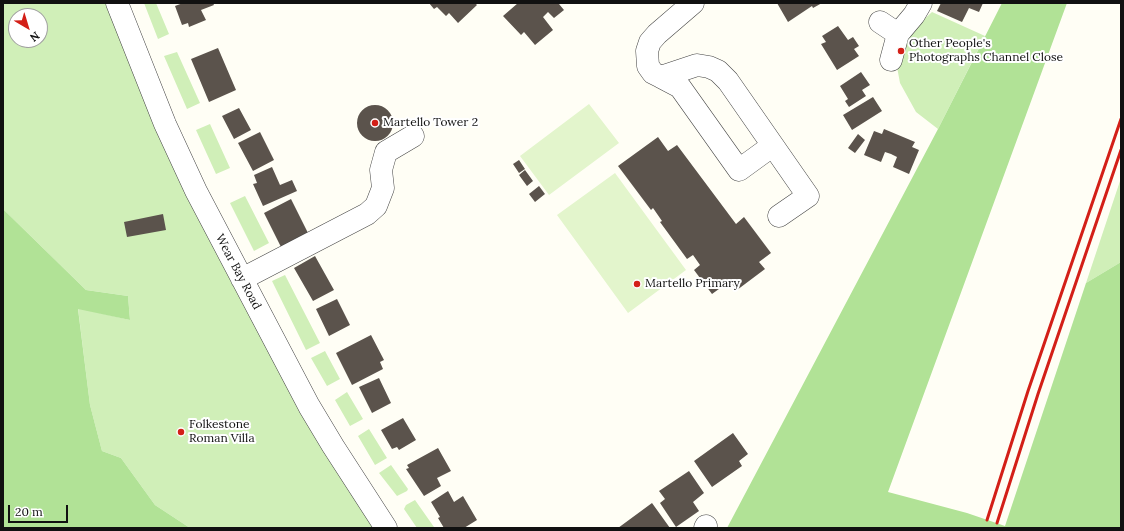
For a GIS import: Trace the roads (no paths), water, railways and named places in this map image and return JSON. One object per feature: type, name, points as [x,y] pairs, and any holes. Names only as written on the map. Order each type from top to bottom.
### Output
[{"type":"street","name":"Wear Bay Road","points":[[116,3],[171,138],[196,191],[313,412],[386,528]]},
{"type":"street","points":[[693,3],[657,34],[648,46],[646,58],[648,66],[653,73],[680,87],[739,170],[772,146]]},
{"type":"street","points":[[891,60],[898,34],[914,15],[921,3]]},
{"type":"street","points":[[880,22],[898,34]]},
{"type":"street","points":[[661,77],[697,65],[718,71],[728,81],[808,196],[779,216]]},
{"type":"street","points":[[242,279],[368,214],[376,206],[382,188],[381,170],[386,152],[413,136]]},
{"type":"railway","points":[[987,520],[1028,391],[1121,119]]},
{"type":"railway","points":[[997,523],[1038,394],[1121,150]]},
{"type":"place","name":"Other People's Photographs Channel Close","points":[[901,51]]},
{"type":"place","name":"Martello Tower 2","points":[[375,123]]},
{"type":"place","name":"Martello Primary","points":[[637,284]]},
{"type":"place","name":"Folkestone Roman Villa","points":[[181,432]]}]
